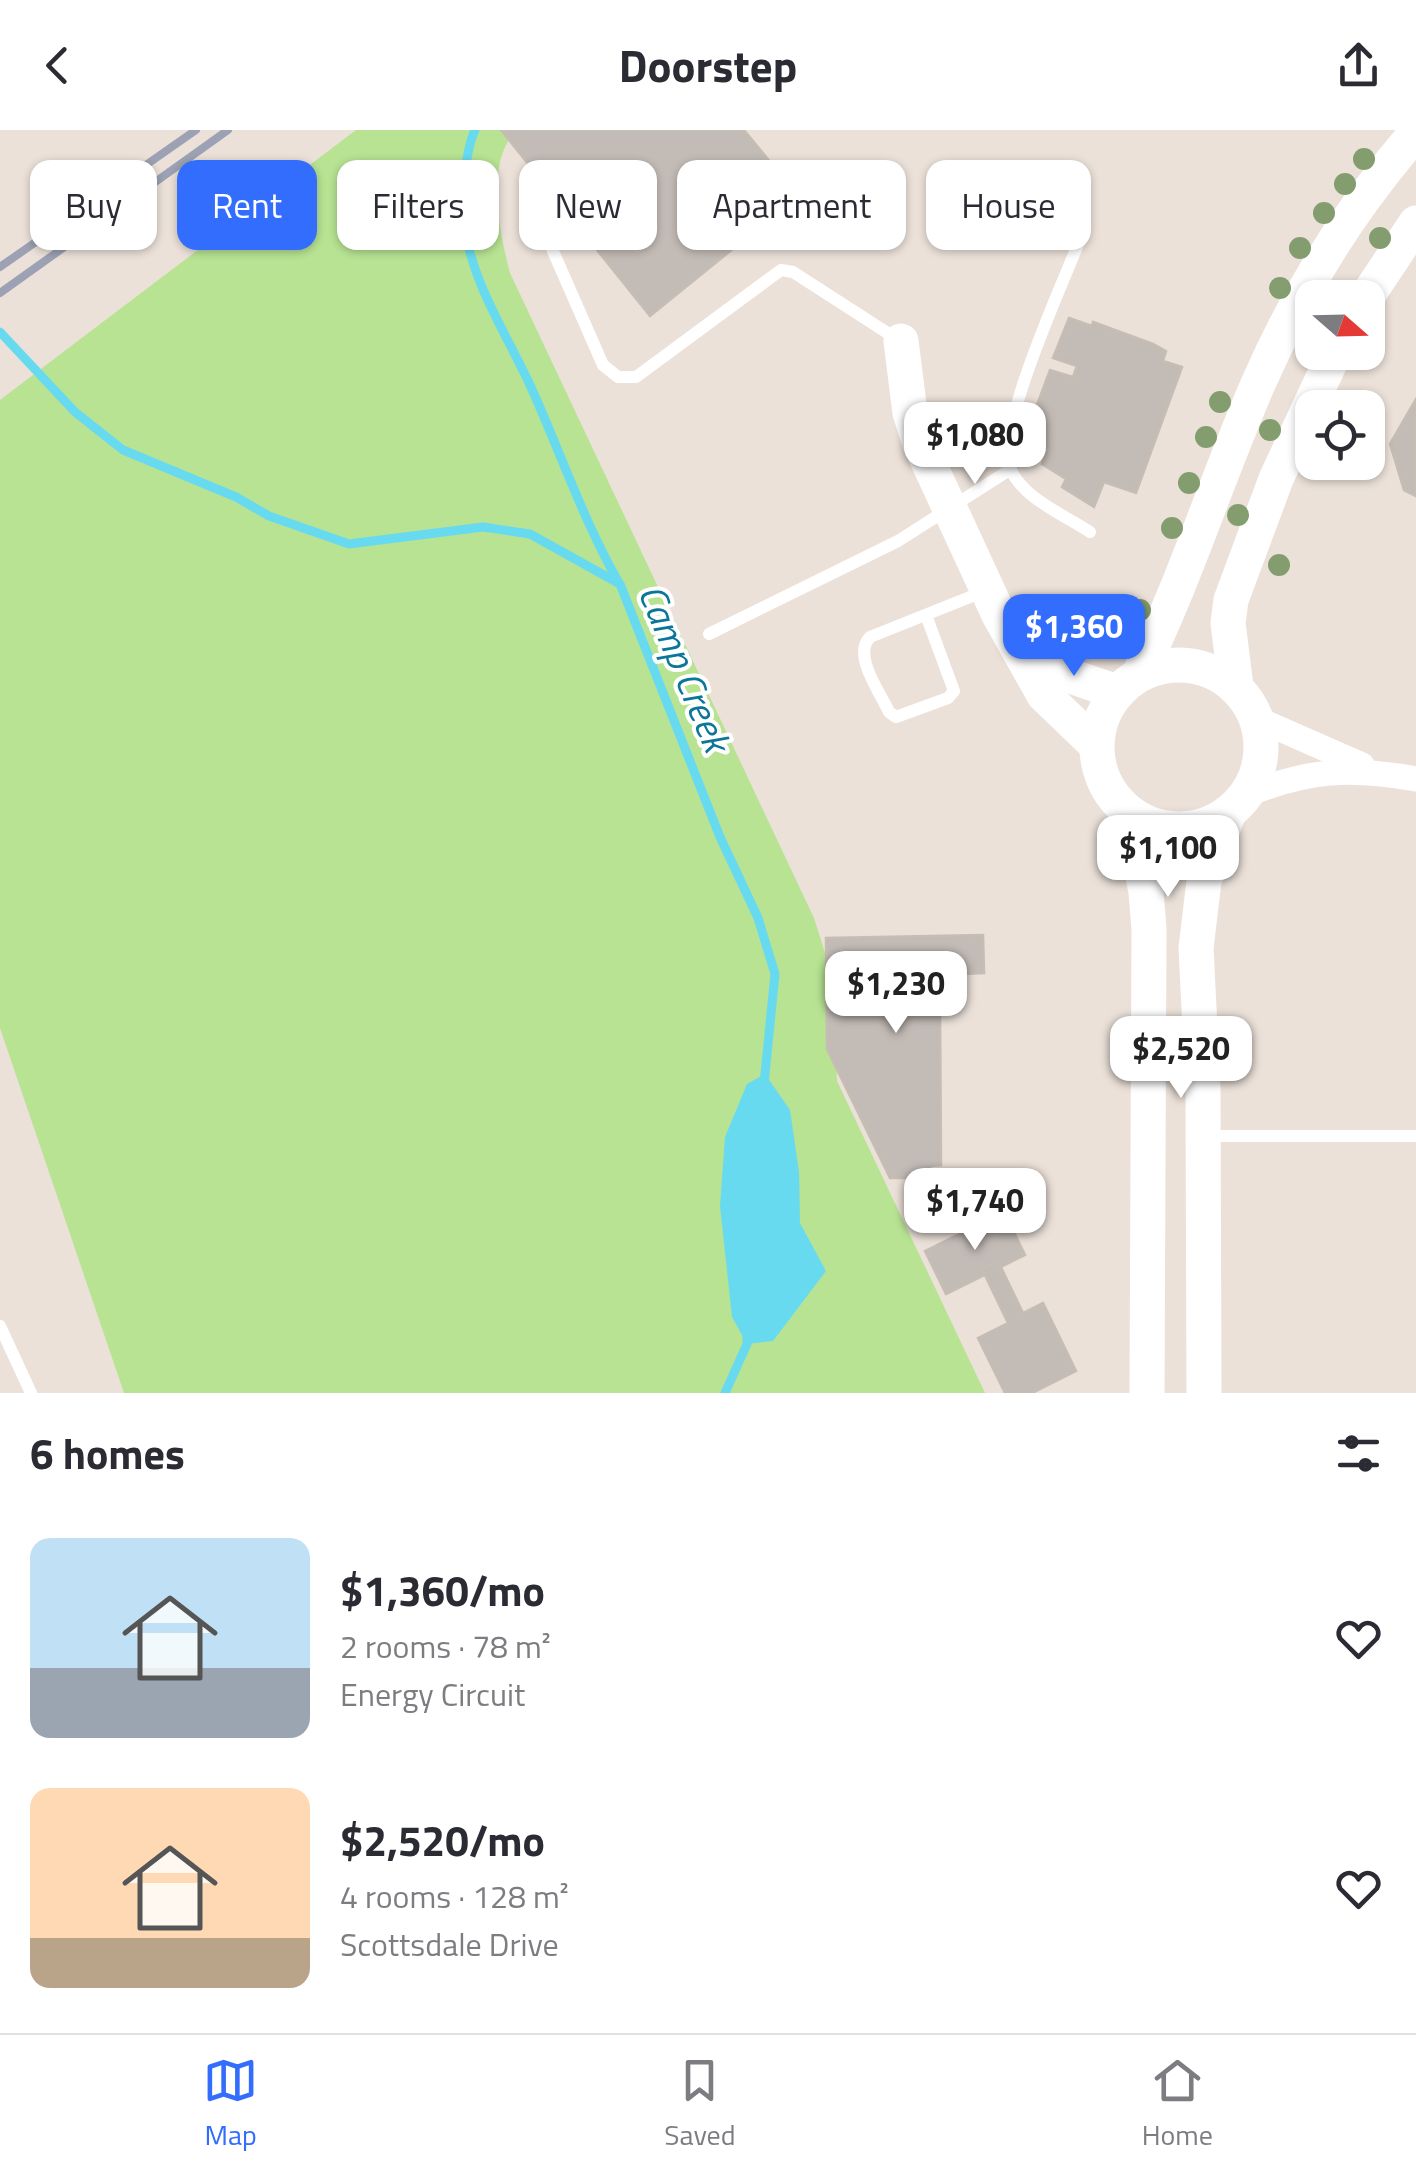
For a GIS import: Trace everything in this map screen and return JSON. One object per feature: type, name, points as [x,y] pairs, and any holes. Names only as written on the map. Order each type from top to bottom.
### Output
[{"type":"main road","points":[[1237,805],[1205,826],[1180,830],[1154,826],[1131,814],[1112,796],[1101,774],[1096,745],[1102,717],[1128,683],[1259,382],[1319,267],[1363,200],[1416,133]]},
{"type":"main road","points":[[1378,280],[1416,223]]},
{"type":"main road","points":[[901,341],[910,413],[920,444],[988,590],[1044,694],[1096,745]]},
{"type":"main road","points":[[1236,688],[1228,624],[1231,600],[1276,479],[1327,370]]},
{"type":"main road","points":[[1015,643],[1062,673],[1128,683],[1166,665],[1194,665],[1221,675],[1236,688],[1257,718],[1262,746],[1258,772],[1237,805],[1204,881],[1198,914],[1204,1393]]},
{"type":"main road","points":[[1131,814],[1149,928],[1148,1393]]},
{"type":"street","points":[[1257,718],[1380,773]]},
{"type":"street","points":[[1237,805],[1302,775],[1328,771],[1416,779]]},
{"type":"lane","points":[[553,250],[603,365],[618,377],[636,377],[781,270],[793,272],[901,341]]},
{"type":"lane","points":[[1076,250],[1018,398],[1010,433],[1011,469],[1042,502],[1090,532]]},
{"type":"lane","points":[[709,634],[898,541],[1011,469]]},
{"type":"lane","points":[[926,616],[954,692],[948,698],[896,717],[889,712],[862,647],[870,637],[988,590]]},
{"type":"lane","points":[[1203,1136],[1416,1136]]},
{"type":"lane","points":[[0,1326],[30,1393]]},
{"type":"green space","points":[[356,130],[517,130],[507,143],[499,173],[499,160],[337,160],[337,250],[499,250],[499,219],[510,273],[814,918],[833,978],[837,1081],[985,1393],[124,1393],[0,1028],[0,400],[198,250],[317,250],[316,160]]},
{"type":"water","points":[[765,1074],[790,1110],[799,1172],[800,1223],[826,1271],[773,1341],[747,1344],[732,1317],[720,1206],[725,1137],[747,1084]]},
{"type":"building","points":[[501,130],[744,130],[769,160],[677,160],[677,250],[731,250],[650,316],[597,250],[657,250],[657,160],[525,160]]},
{"type":"building","points":[[1069,318],[1092,326],[1093,322],[1153,344],[1166,351],[1163,361],[1182,367],[1136,493],[1104,482],[1094,507],[1062,487],[1066,479],[1042,464],[1048,449],[1024,440],[1050,370],[1073,377],[1077,366],[1053,358]]},
{"type":"building","points":[[1416,399],[1416,496],[1404,490],[1390,444]]},
{"type":"building","points":[[983,935],[984,973],[962,974],[961,996],[940,998],[941,1165],[930,1166],[931,1178],[890,1178],[827,1049],[826,938]]},
{"type":"building","points":[[1004,1212],[1025,1255],[946,1294],[925,1251]]},
{"type":"building","points":[[998,1261],[1023,1313],[1043,1303],[1076,1371],[1032,1393],[1005,1393],[978,1338],[1008,1323],[982,1269]]},
{"type":"waterway","points":[[475,130],[463,200],[473,264],[619,583]]},
{"type":"waterway","name":"Camp Creek","points":[[0,332],[75,412],[123,450],[236,497],[269,516],[349,544],[483,527],[530,534],[620,584],[720,837],[758,918],[775,974],[764,1084]]},
{"type":"waterway","name":"Camp Creek","points":[[725,1393],[747,1344],[747,1333]]},
{"type":"railway","points":[[0,267],[196,130]]},
{"type":"railway","points":[[0,293],[228,130]]}]
